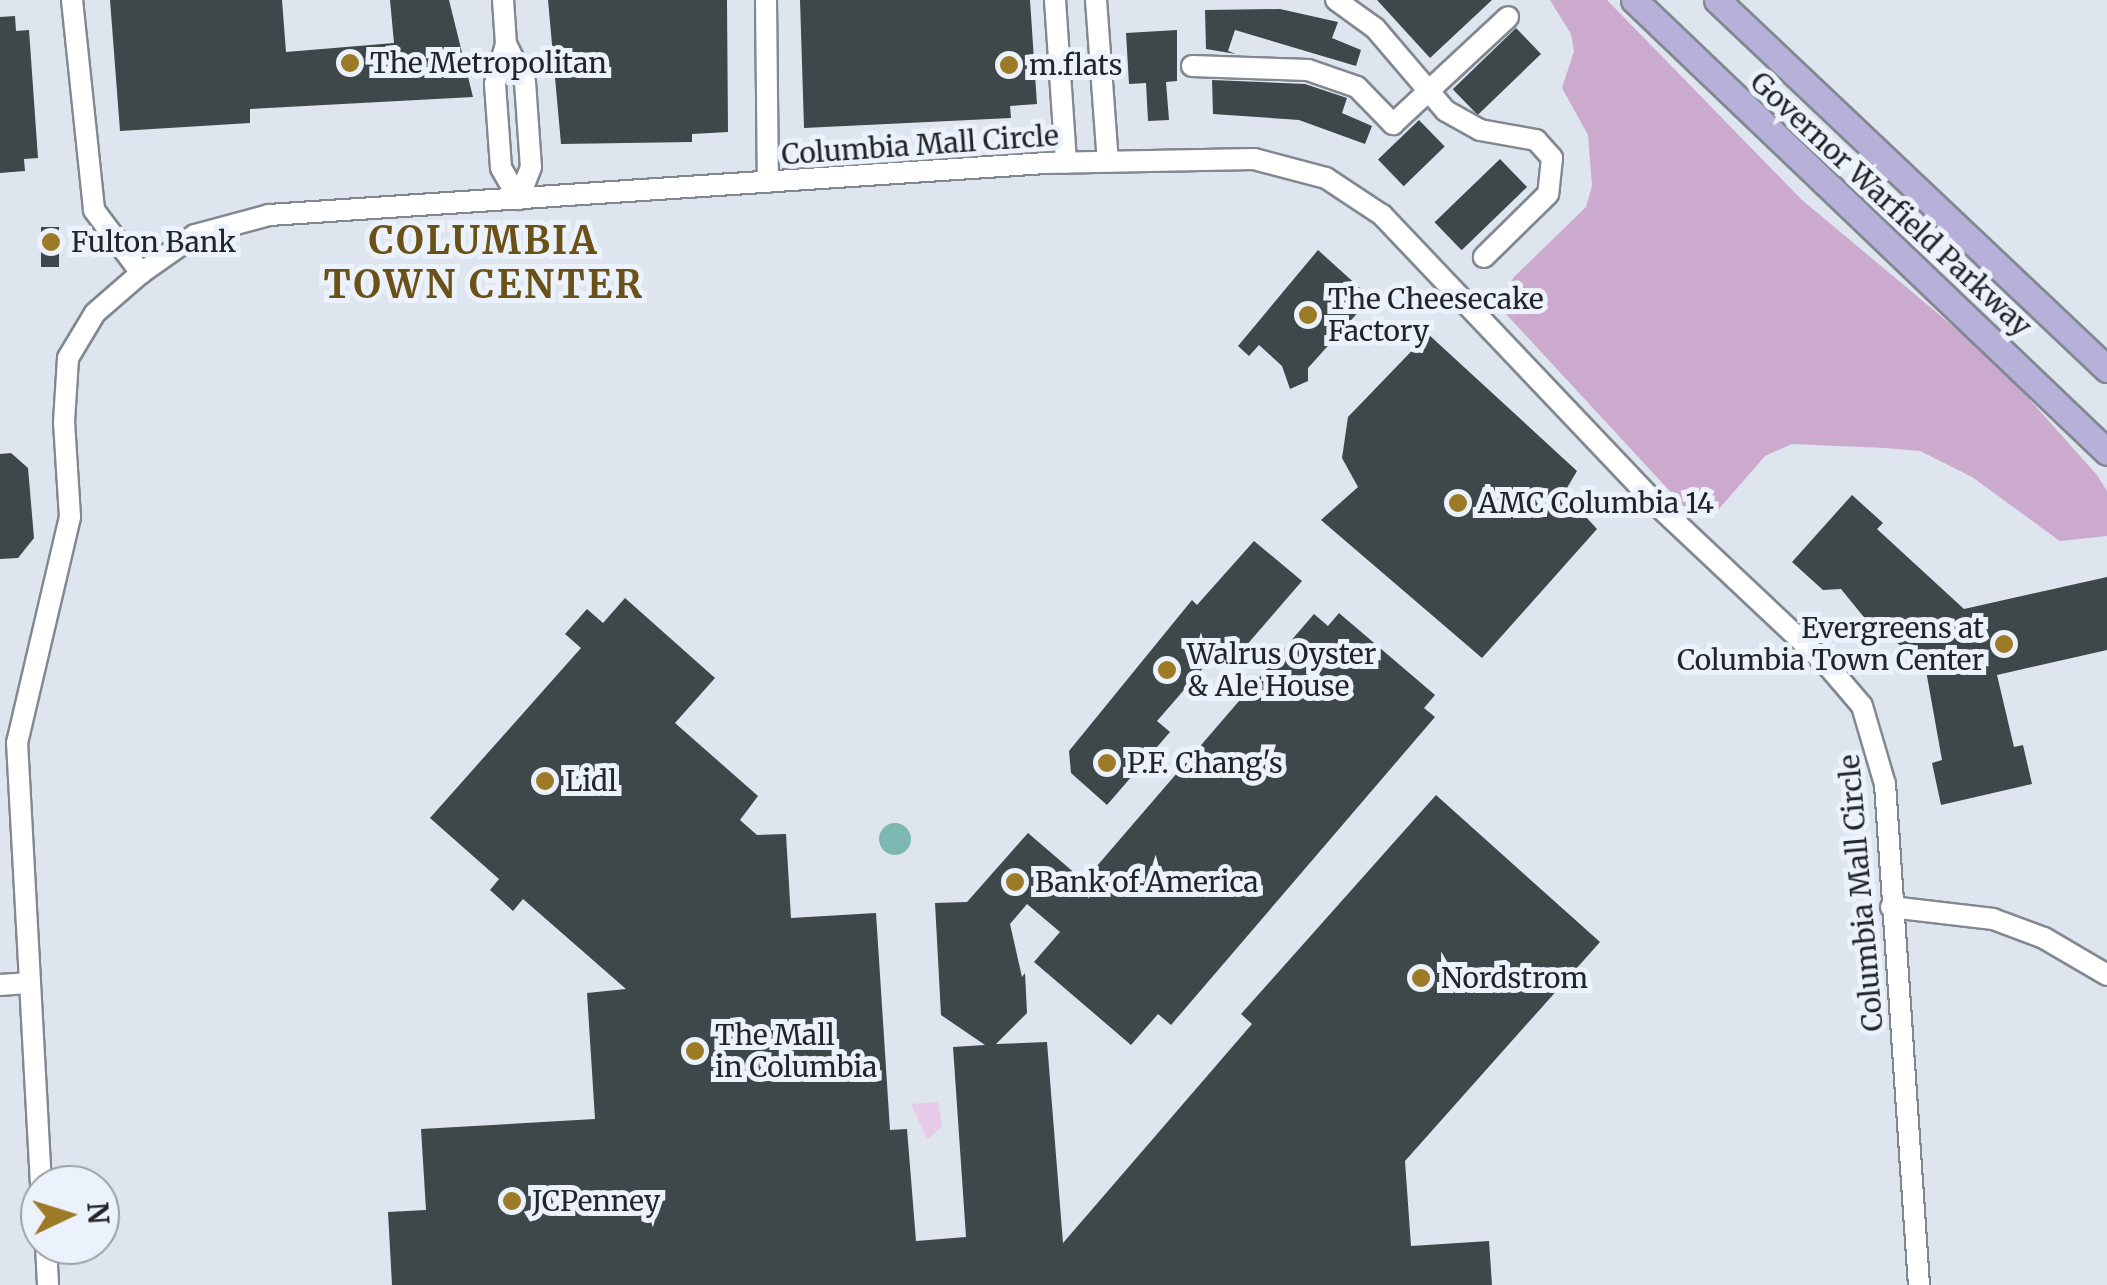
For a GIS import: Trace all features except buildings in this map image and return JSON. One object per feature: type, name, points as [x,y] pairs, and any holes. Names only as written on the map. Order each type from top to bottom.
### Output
[{"type":"main road","name":"Governor Warfield Parkway","points":[[1634,0],[2107,452]]},
{"type":"main road","name":"Governor Warfield Parkway","points":[[1717,0],[2107,370]]},
{"type":"street","points":[[72,0],[94,210],[141,272]]},
{"type":"street","points":[[503,0],[506,44],[495,84],[501,168],[519,198]]},
{"type":"street","points":[[766,0],[768,182]]},
{"type":"street","points":[[1055,0],[1066,163]]},
{"type":"street","points":[[1096,0],[1108,162]]},
{"type":"street","points":[[1336,0],[1374,28],[1427,91],[1463,124],[1536,140],[1552,158],[1548,194],[1484,257]]},
{"type":"street","points":[[1192,66],[1308,70],[1356,87],[1394,124],[1508,16]]},
{"type":"street","points":[[506,44],[525,82],[531,167],[519,198]]},
{"type":"street","name":"Columbia Mall Circle","points":[[40,1165],[17,743],[70,517],[64,422],[68,358],[95,312],[141,272],[195,236],[269,215],[1212,157],[1290,164],[1353,192],[1382,216],[1655,503],[1828,666],[1862,706],[1885,784],[1918,1285]]},
{"type":"street","points":[[1891,907],[1993,919],[2044,938],[2107,975]]},
{"type":"street","points":[[0,985],[27,983]]},
{"type":"shaded area","points":[[1550,0],[1607,0],[1802,200],[1996,362],[2097,475],[2107,491],[2107,536],[2060,541],[1972,477],[1920,451],[1885,448],[1792,444],[1765,456],[1711,518],[1691,514],[1505,313],[1503,294],[1514,277],[1586,207],[1592,186],[1588,135],[1562,88],[1574,51],[1571,34]]},
{"type":"shaded area","points":[[895,823],[906,828],[911,839],[906,850],[895,855],[884,850],[879,839],[884,828]]},
{"type":"shaded area","points":[[938,1102],[942,1127],[927,1139],[911,1104]]},
{"type":"place","name":"The Metropolitan","points":[[350,63]]},
{"type":"place","name":"m.flats","points":[[1009,65]]},
{"type":"place","name":"Fulton Bank","points":[[51,242]]},
{"type":"place","name":"The Cheesecake Factory","points":[[1308,315]]},
{"type":"place","name":"AMC Columbia 14","points":[[1458,503]]},
{"type":"place","name":"Evergreens at Columbia Town Center","points":[[2004,644]]},
{"type":"place","name":"Walrus Oyster & Ale House","points":[[1167,670]]},
{"type":"place","name":"P.F. Chang's","points":[[1107,763]]},
{"type":"place","name":"Lidl","points":[[545,781]]},
{"type":"place","name":"Bank of America","points":[[1015,882]]},
{"type":"place","name":"Nordstrom","points":[[1421,978]]},
{"type":"place","name":"The Mall in Columbia","points":[[695,1051]]},
{"type":"place","name":"JCPenney","points":[[512,1201]]},
{"type":"district","name":"COLUMBIA TOWN CENTER","points":[[484,263]]}]
